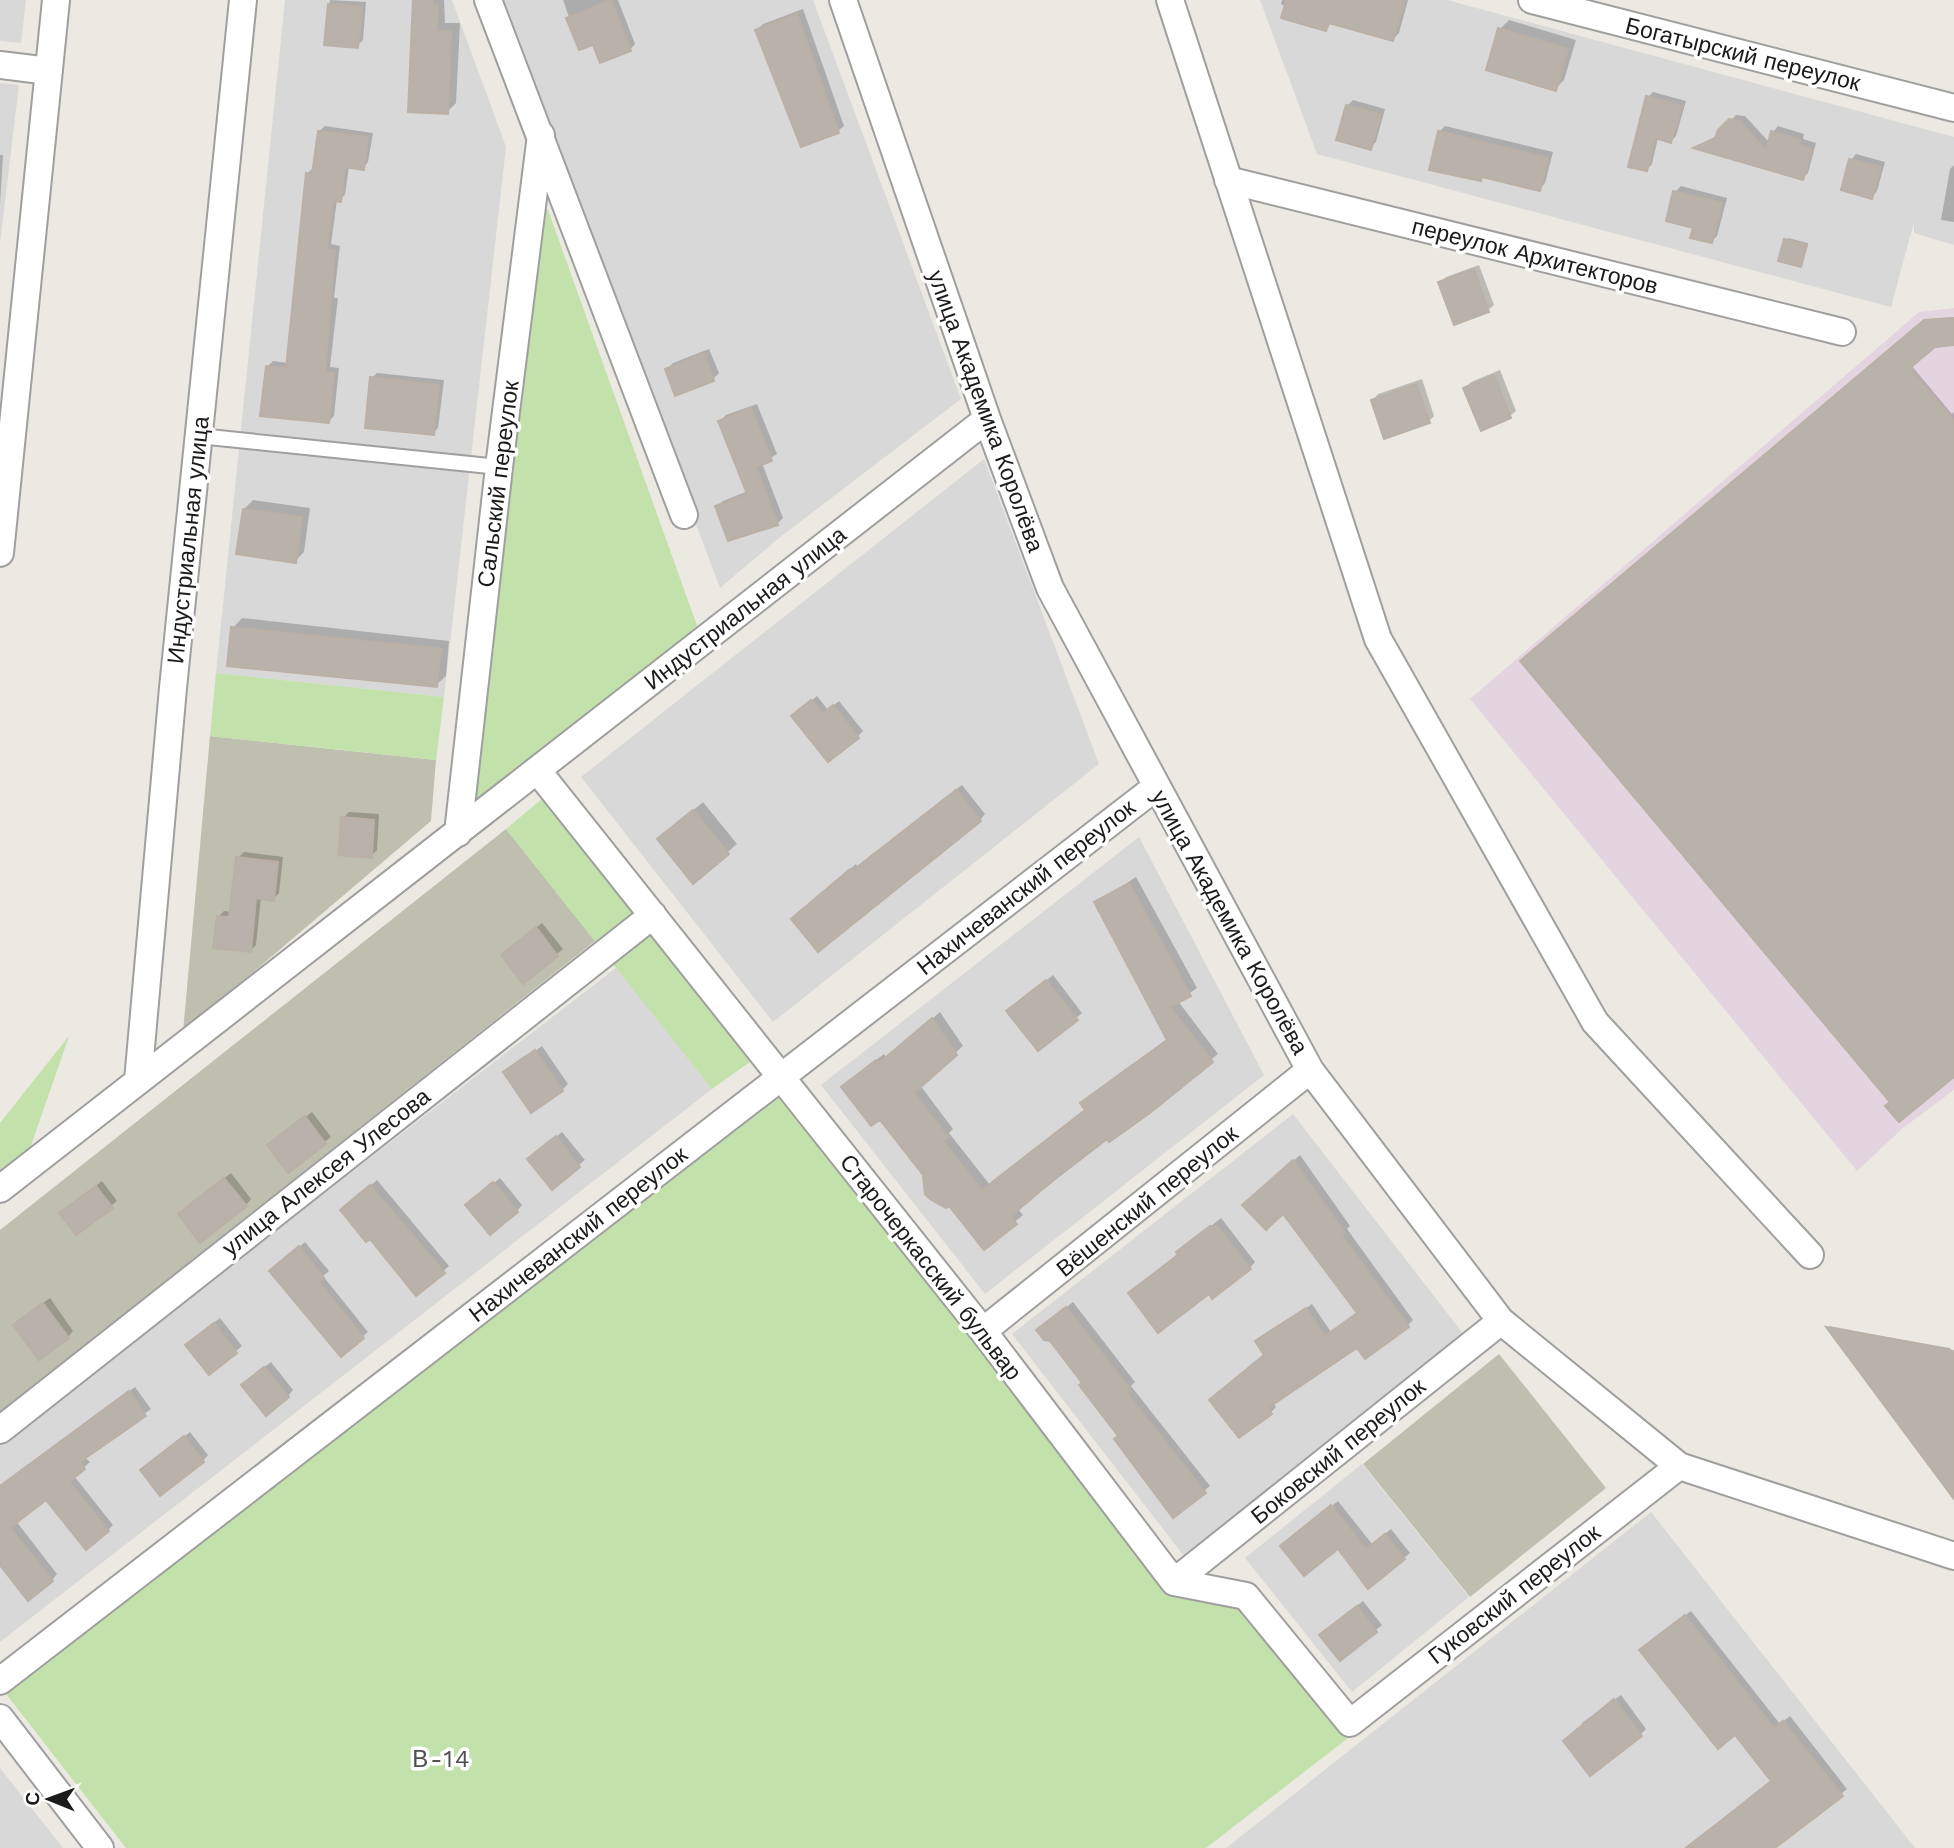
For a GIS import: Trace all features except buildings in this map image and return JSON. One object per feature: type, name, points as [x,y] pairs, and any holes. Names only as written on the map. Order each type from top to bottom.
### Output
[{"type":"street","points":[[0,553],[12,333],[49,71],[56,0]]},
{"type":"street","name":"Индустриальная улица","points":[[138,1081],[173,688],[243,0]]},
{"type":"street","name":"Сальский переулок","points":[[488,0],[684,515]]},
{"type":"street","name":"улица Академика Королёва","points":[[843,0],[987,419],[1050,588],[1310,1070],[1501,1321],[1679,1466],[1954,1556]]},
{"type":"street","points":[[1170,0],[1378,639],[1595,1022],[1810,1255]]},
{"type":"street","name":"Богатырский переулок","points":[[1532,0],[1954,108]]},
{"type":"street","points":[[0,65],[49,71]]},
{"type":"street","name":"Сальский переулок","points":[[458,833],[499,467],[541,135]]},
{"type":"street","name":"переулок Архитекторов","points":[[1228,180],[1842,332]]},
{"type":"street","name":"Индустриальная улица","points":[[0,1189],[987,419]]},
{"type":"street","name":"Старочеркасский бульвар","points":[[537,770],[983,1331],[1174,1582]]},
{"type":"street","name":"Нахичеванский переулок","points":[[0,1681],[1156,787]]},
{"type":"street","name":"улица Алексея Улесова","points":[[0,1430],[653,915]]},
{"type":"street","name":"Вёшенский переулок","points":[[983,1331],[1310,1070]]},
{"type":"street","name":"Боковский переулок","points":[[1174,1582],[1501,1321]]},
{"type":"street","name":"Гуковский переулок","points":[[1174,1582],[1246,1595],[1350,1723],[1679,1466]]},
{"type":"street","points":[[0,1718],[100,1848]]},
{"type":"lane","points":[[199,436],[499,467]]},
{"type":"shaded area","points":[[0,0],[26,0],[21,43],[0,41]]},
{"type":"shaded area","points":[[285,0],[452,0],[506,147],[444,697],[216,673]]},
{"type":"shaded area","points":[[499,0],[813,0],[961,399],[779,538],[720,588]]},
{"type":"shaded area","points":[[1260,0],[1447,0],[1954,137],[1954,245],[1914,233],[1914,222],[1891,307],[1317,154]]},
{"type":"shaded area","points":[[0,83],[19,85],[0,243]]},
{"type":"shaded area","points":[[1954,308],[1954,1090],[1903,1128],[1857,1171],[1470,699],[1919,312]]},
{"type":"shaded area","points":[[984,459],[1099,764],[773,1022],[581,777]]},
{"type":"shaded area","points":[[210,736],[436,760],[431,821],[183,1032]]},
{"type":"shaded area","points":[[506,829],[595,941],[0,1412],[0,1230]]},
{"type":"shaded area","points":[[1139,837],[1264,1075],[985,1294],[821,1085]]},
{"type":"shaded area","points":[[617,967],[712,1089],[0,1642],[0,1444]]},
{"type":"shaded area","points":[[1293,1114],[1465,1336],[1184,1556],[1012,1334]]},
{"type":"shaded area","points":[[1499,1354],[1606,1488],[1470,1597],[1363,1464]]},
{"type":"shaded area","points":[[1362,1464],[1469,1597],[1352,1692],[1245,1558]]},
{"type":"shaded area","points":[[1651,1512],[1915,1848],[1226,1848]]},
{"type":"shaded area","points":[[0,1768],[63,1848],[0,1848]]},
{"type":"green space","points":[[538,205],[548,210],[700,634],[478,808],[471,801]]},
{"type":"green space","points":[[216,673],[444,697],[436,760],[210,736]]},
{"type":"green space","points":[[543,798],[754,1059],[712,1089],[506,829]]},
{"type":"green space","points":[[69,1036],[26,1160],[0,1171],[0,1123]]},
{"type":"green space","points":[[778,1089],[1172,1595],[1241,1610],[1348,1738],[1206,1848],[126,1848],[3,1690]]},
{"type":"district","name":"В-14","points":[[442,1759]]}]
